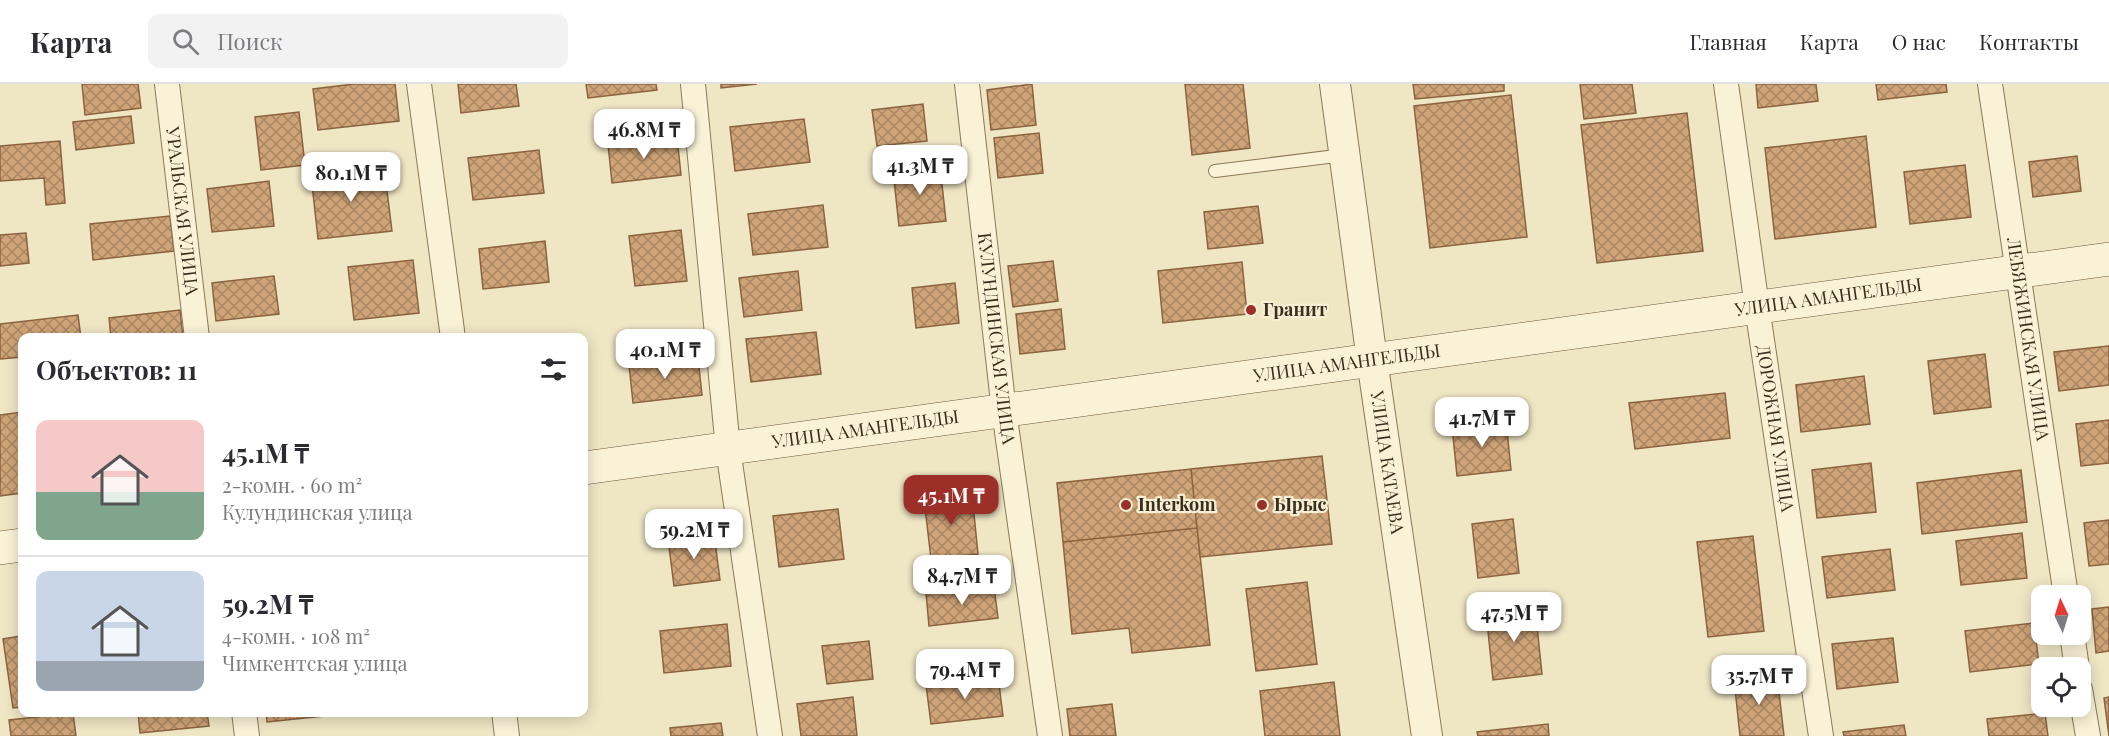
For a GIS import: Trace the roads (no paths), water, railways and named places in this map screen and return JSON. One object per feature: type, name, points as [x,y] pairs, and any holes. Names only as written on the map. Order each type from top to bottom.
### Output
[{"type":"main road","name":"УЛИЦА АМАНГЕЛЬДЫ","points":[[588,467],[2109,259]]},
{"type":"main road","points":[[0,548],[18,546]]},
{"type":"street","name":"УРАЛЬСКАЯ УЛИЦА","points":[[167,84],[196,333]]},
{"type":"street","points":[[419,84],[452,333]]},
{"type":"street","points":[[693,84],[728,449],[770,736]]},
{"type":"street","name":"КУЛУНДИНСКАЯ УЛИЦА","points":[[967,84],[1004,411],[1050,736]]},
{"type":"street","name":"УЛИЦА КАТАЕВА","points":[[1335,84],[1426,736]]},
{"type":"street","name":"ДОРОЖНАЯ УЛИЦА","points":[[1726,84],[1821,736]]},
{"type":"street","name":"ЛЕБЯЖИНСКАЯ УЛИЦА","points":[[1990,84],[2064,585]]},
{"type":"street","points":[[245,717],[247,736]]},
{"type":"street","points":[[505,717],[507,736]]},
{"type":"street","points":[[2085,717],[2088,736]]},
{"type":"lane","points":[[1215,171],[1344,155]]},
{"type":"place","name":"Гранит","points":[[1251,310]]},
{"type":"place","name":"Interkom","points":[[1126,505]]},
{"type":"place","name":"Ырыс","points":[[1262,505]]}]
